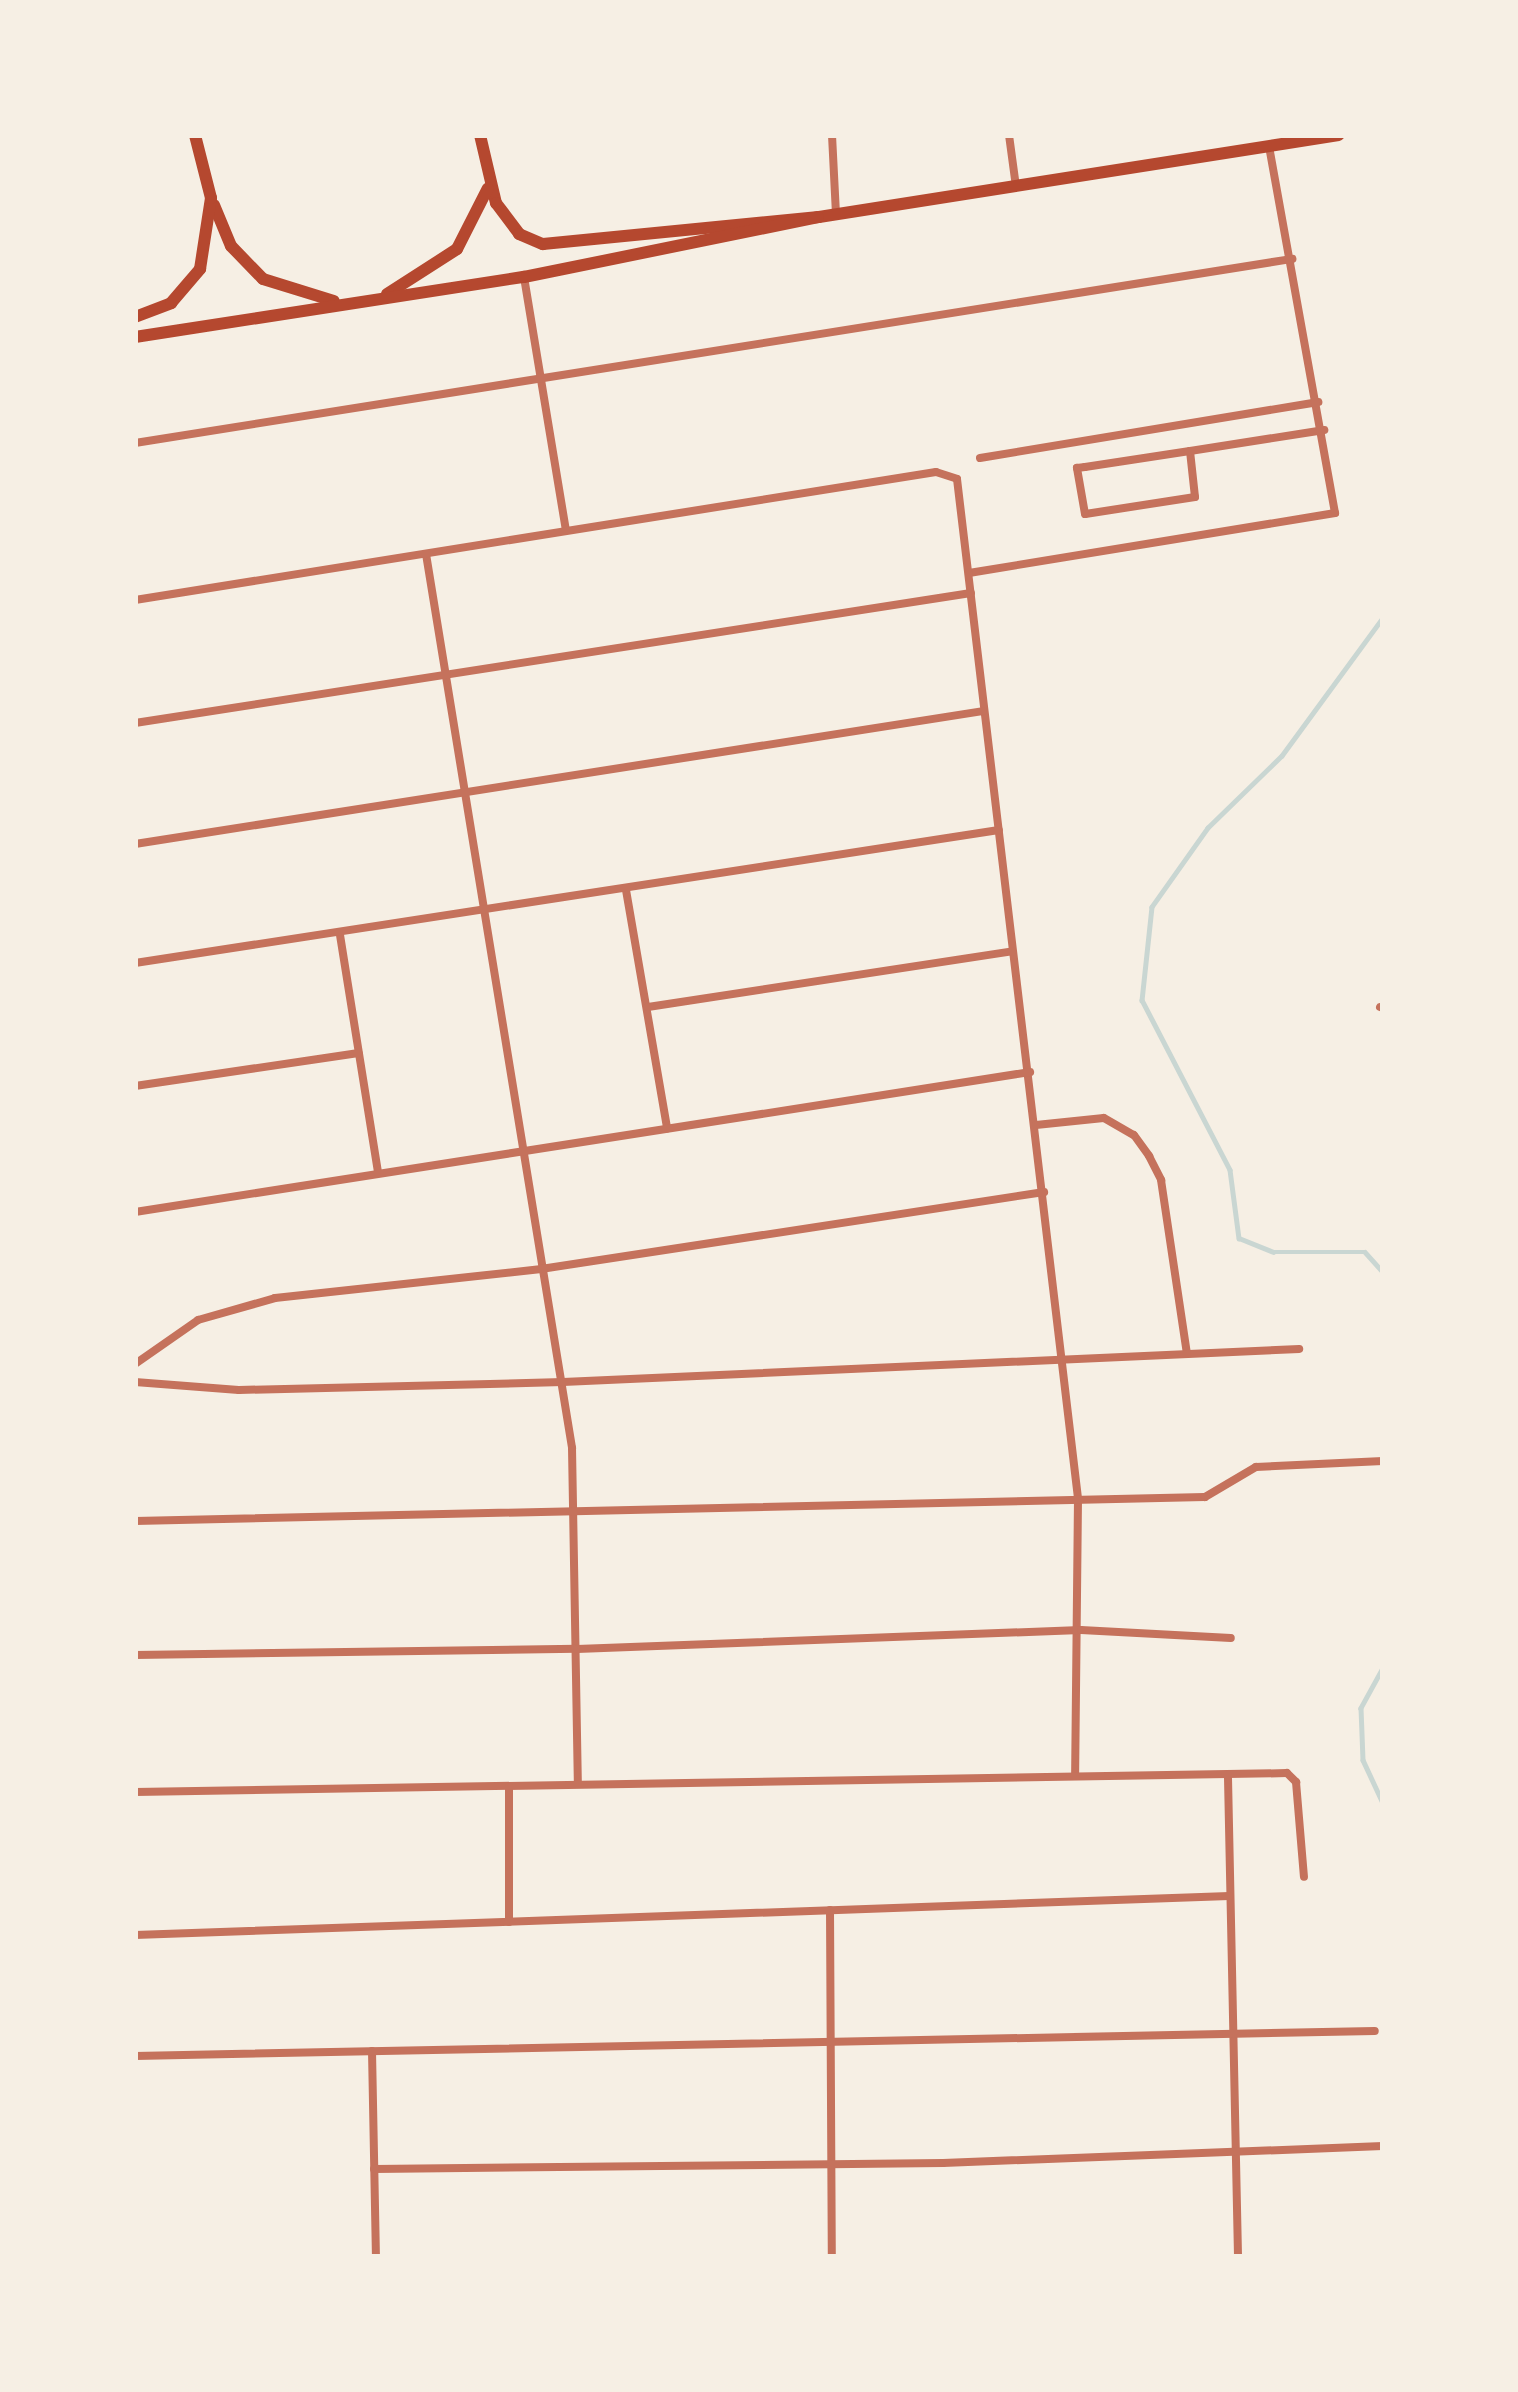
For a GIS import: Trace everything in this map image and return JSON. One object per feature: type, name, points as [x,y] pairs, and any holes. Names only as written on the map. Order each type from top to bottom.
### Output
[{"type":"highway","points":[[194,135],[211,198],[231,246],[263,279],[350,303]]},
{"type":"highway","points":[[480,135],[488,188],[507,222],[543,244],[819,217],[1339,135]]},
{"type":"highway","points":[[375,300],[457,249],[488,188]]},
{"type":"highway","points":[[135,317],[188,290],[206,250],[211,198]]},
{"type":"highway","points":[[135,337],[524,277],[796,228],[819,217]]},
{"type":"street","points":[[832,135],[836,214]]},
{"type":"street","points":[[1010,135],[1017,188]]},
{"type":"street","points":[[968,573],[1335,513],[1324,430],[1268,146]]},
{"type":"street","points":[[135,443],[539,375],[1292,259]]},
{"type":"street","points":[[524,277],[566,531]]},
{"type":"street","points":[[980,458],[1318,402]]},
{"type":"street","points":[[1190,451],[1195,497],[1085,514],[1077,468],[1324,430]]},
{"type":"street","points":[[135,600],[950,473],[963,492],[983,711],[1078,1499],[1081,1630],[1075,1776]]},
{"type":"street","points":[[426,554],[563,1382],[575,1510],[578,1783]]},
{"type":"street","points":[[135,723],[971,593]]},
{"type":"street","points":[[135,844],[983,711]]},
{"type":"street","points":[[135,963],[999,830]]},
{"type":"street","points":[[626,890],[667,1128]]},
{"type":"street","points":[[340,935],[378,1171]]},
{"type":"street","points":[[648,1007],[1012,951]]},
{"type":"street","points":[[135,1086],[358,1053]]},
{"type":"street","points":[[135,1211],[1030,1072]]},
{"type":"street","points":[[1036,1125],[1104,1118],[1134,1135],[1149,1156],[1161,1180],[1186,1353]]},
{"type":"street","points":[[135,1364],[198,1320],[275,1298],[541,1269],[1044,1192]]},
{"type":"street","points":[[135,1382],[239,1390],[563,1382],[1064,1365],[1186,1353],[1299,1349]]},
{"type":"street","points":[[135,1520],[1205,1498],[1256,1467],[1382,1461]]},
{"type":"street","points":[[135,1655],[577,1649],[1081,1630],[1231,1638]]},
{"type":"street","points":[[135,1792],[1075,1776],[1294,1777],[1304,1877]]},
{"type":"street","points":[[1228,1778],[1238,2257]]},
{"type":"street","points":[[509,1785],[509,1922]]},
{"type":"street","points":[[135,1935],[1228,1897]]},
{"type":"street","points":[[830,1910],[832,2257]]},
{"type":"street","points":[[135,2056],[1375,2030]]},
{"type":"street","points":[[371,2051],[376,2257]]},
{"type":"street","points":[[374,2169],[1383,2146]]},
{"type":"waterway","points":[[1383,618],[1282,756],[1208,828],[1152,907],[1142,1000],[1230,1170],[1239,1238],[1273,1252],[1365,1252],[1383,1272]]},
{"type":"waterway","points":[[1383,1668],[1361,1708],[1363,1760],[1383,1803]]}]
